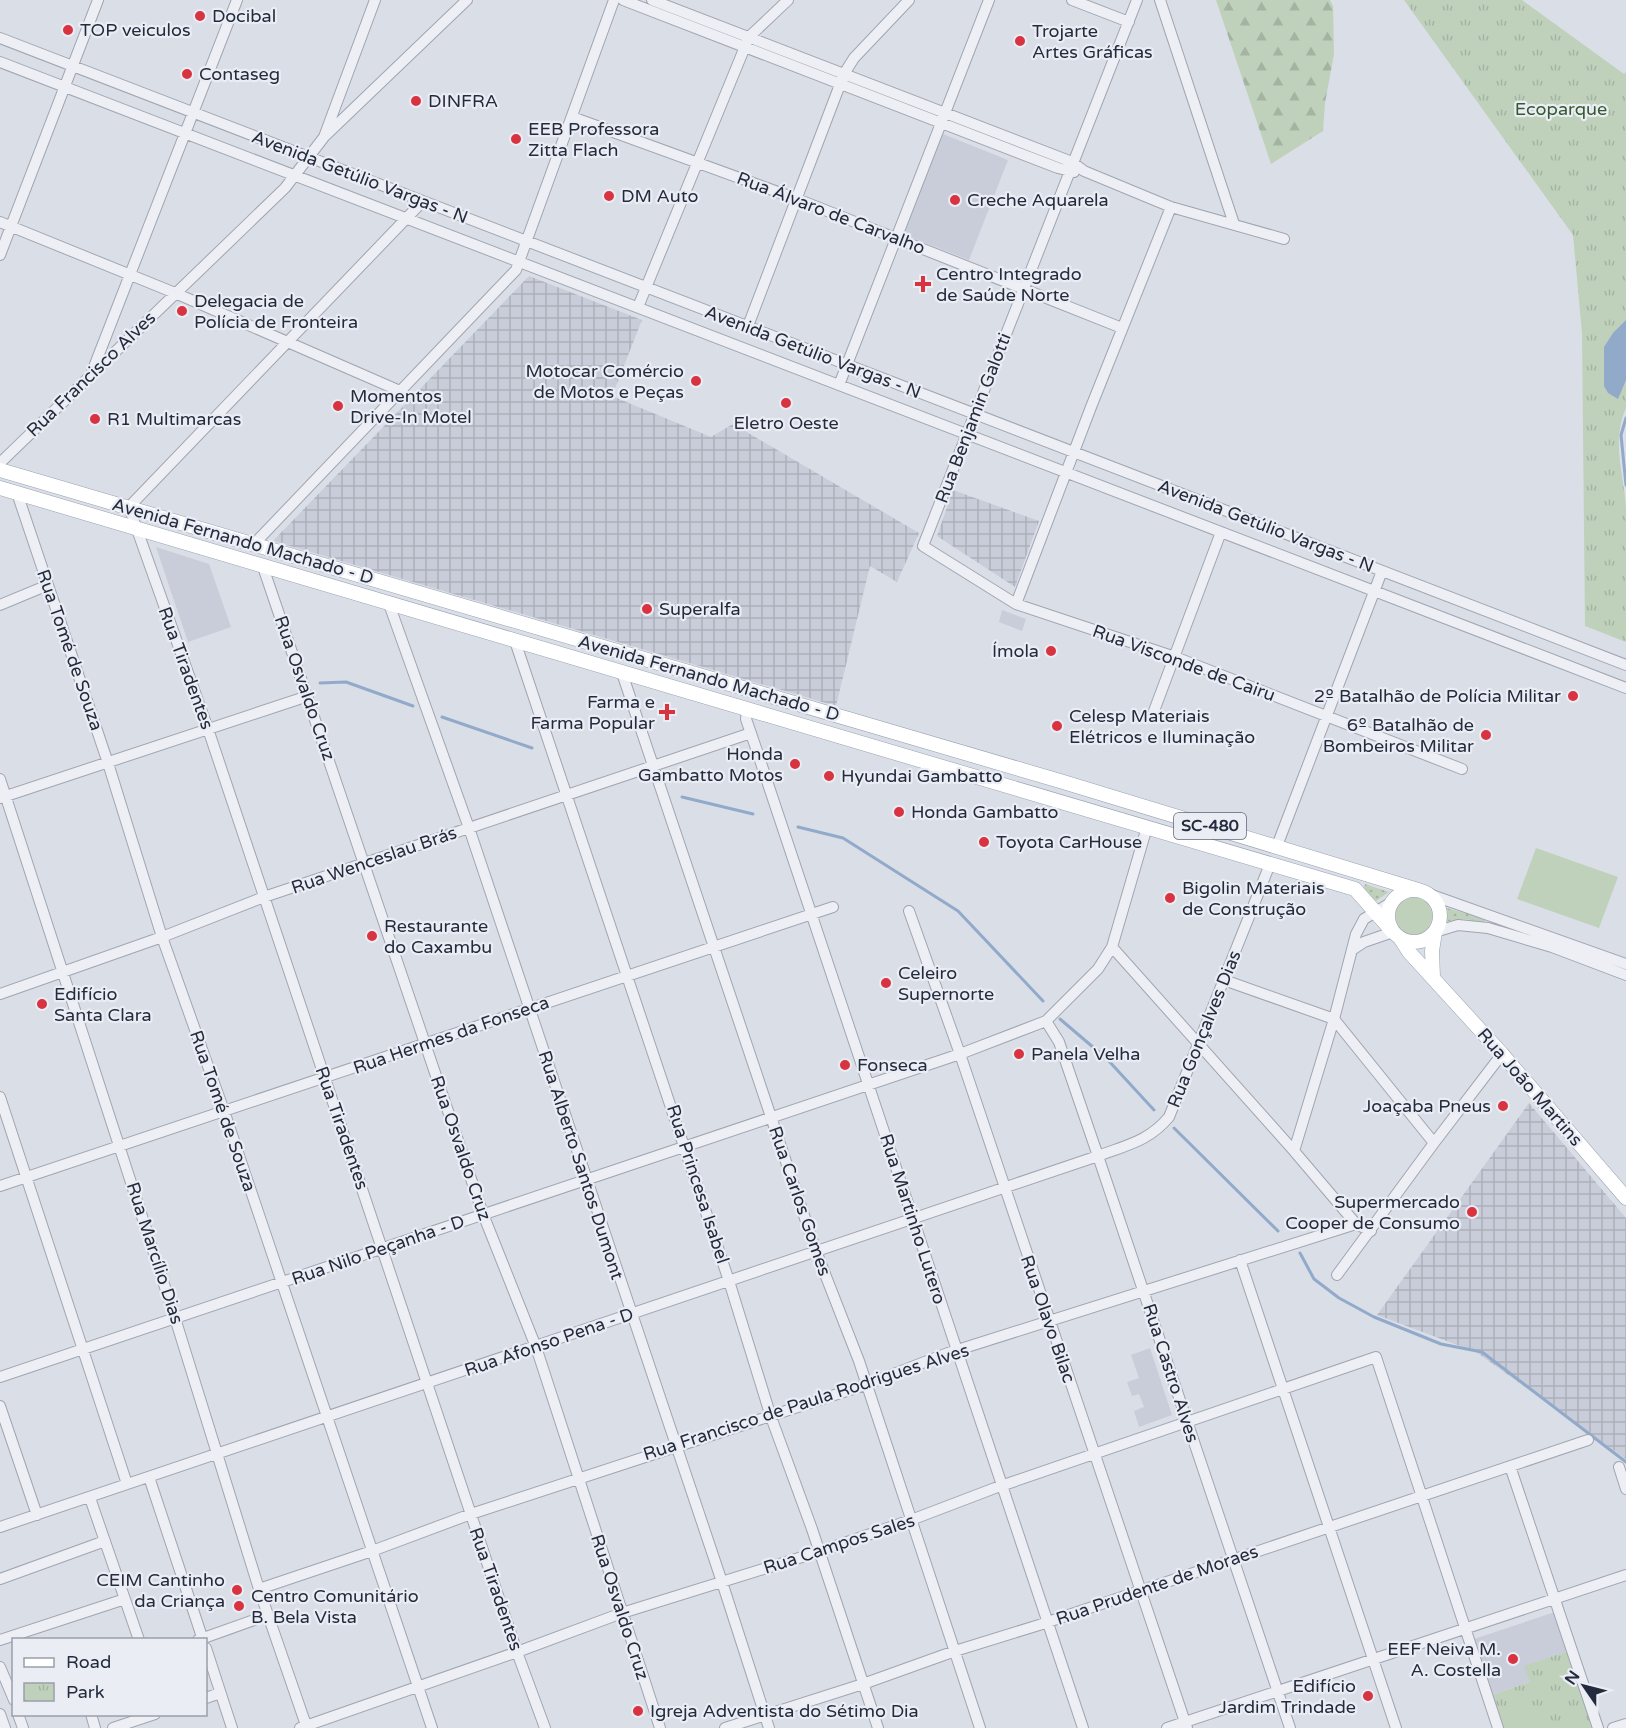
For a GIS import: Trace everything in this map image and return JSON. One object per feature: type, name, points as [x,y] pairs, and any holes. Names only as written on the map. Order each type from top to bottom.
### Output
[{"type":"main road","name":"Avenida Fernando Machado - D","points":[[0,470],[1060,781],[1422,892]]},
{"type":"main road","name":"Avenida Fernando Machado - D","points":[[0,488],[1355,889],[1397,935]]},
{"type":"main road","points":[[561,654],[595,656],[601,647]]},
{"type":"main road","points":[[747,710],[750,691]]},
{"type":"main road","points":[[876,748],[883,729]]},
{"type":"main road","points":[[1147,828],[1153,809]]},
{"type":"main road","points":[[1433,977],[1432,951],[1440,915],[1438,906],[1434,899],[1422,892],[1403,892],[1392,902],[1388,912],[1389,922],[1397,935],[1407,941],[1423,941],[1435,932]]},
{"type":"main road","name":"Rua João Martins","points":[[1397,935],[1626,1198]]},
{"type":"street","points":[[0,255],[98,0]]},
{"type":"street","points":[[90,375],[237,0]]},
{"type":"street","points":[[324,137],[375,0]]},
{"type":"street","points":[[324,137],[466,0]]},
{"type":"street","points":[[254,544],[516,270],[614,0]]},
{"type":"street","points":[[623,0],[747,42],[1084,171],[1171,207],[1284,239]]},
{"type":"street","points":[[652,0],[747,42]]},
{"type":"street","points":[[638,308],[747,42],[788,0]]},
{"type":"street","points":[[748,327],[842,79],[854,58],[909,0]]},
{"type":"street","points":[[839,385],[989,0]]},
{"type":"street","points":[[1072,0],[1129,22]]},
{"type":"street","name":"Rua Benjamin Galotti","points":[[928,536],[1137,0]]},
{"type":"street","points":[[1160,0],[1234,224]]},
{"type":"street","name":"Avenida Getúlio Vargas - N","points":[[0,38],[1626,665]]},
{"type":"street","name":"Avenida Getúlio Vargas - N","points":[[0,62],[1626,688]]},
{"type":"street","name":"Rua Álvaro de Carvalho","points":[[572,117],[797,199],[1024,287],[1122,328]]},
{"type":"street","name":"Rua Francisco Alves","points":[[0,463],[296,176],[324,137]]},
{"type":"street","points":[[129,507],[423,201]]},
{"type":"street","points":[[1016,604],[1171,207]]},
{"type":"street","points":[[0,222],[289,342],[400,391]]},
{"type":"street","name":"Rua Tomé de Souza","points":[[17,493],[108,763],[162,937],[224,1111],[432,1728]]},
{"type":"street","name":"Rua Tiradentes","points":[[129,507],[208,729],[517,1652],[545,1728]]},
{"type":"street","points":[[1154,711],[1221,532]]},
{"type":"street","name":"Rua Visconde de Cairu","points":[[928,536],[923,546],[1016,604],[1174,657],[1462,769]]},
{"type":"street","name":"Rua Osvaldo Cruz","points":[[264,567],[483,1214],[536,1347],[660,1728]]},
{"type":"street","points":[[1277,846],[1382,571]]},
{"type":"street","points":[[0,604],[48,585]]},
{"type":"street","name":"Rua Alberto Santos Dumont","points":[[389,604],[469,828],[769,1728]]},
{"type":"street","points":[[1490,635],[1498,615]]},
{"type":"street","points":[[1519,647],[1527,627]]},
{"type":"street","name":"Rua Princesa Isabel","points":[[514,641],[685,1146],[771,1417],[812,1529],[878,1728]]},
{"type":"street","name":"Rua Carlos Gomes","points":[[622,673],[816,1251],[859,1361],[865,1385],[980,1728]]},
{"type":"street","points":[[3,798],[308,696]]},
{"type":"street","name":"Rua Martinho Lutero","points":[[747,710],[751,733],[1083,1728]]},
{"type":"street","name":"Rua Wenceslau Brás","points":[[0,994],[162,937],[264,897],[751,733]]},
{"type":"street","name":"Rua Marcílio Dias","points":[[0,779],[3,798],[120,1145],[219,1453],[259,1589],[305,1727]]},
{"type":"street","points":[[1046,1021],[1098,969],[1112,947],[1147,828]]},
{"type":"street","name":"Rua Gonçalves Dias","points":[[1098,1156],[1146,1138],[1158,1131],[1169,1118],[1270,864]]},
{"type":"street","name":"Avenida Fernando Machado - D","points":[[1422,892],[1535,936],[1626,975]]},
{"type":"street","points":[[1294,1151],[1334,1019],[1356,934],[1364,919],[1392,902]]},
{"type":"street","name":"Rua Hermes da Fonseca","points":[[0,1186],[833,906]]},
{"type":"street","name":"Rua Olavo Bilac","points":[[909,910],[960,1054],[1186,1725]]},
{"type":"street","name":"Avenida Fernando Machado - D","points":[[1435,932],[1458,925],[1488,928],[1535,936],[1626,964]]},
{"type":"street","points":[[1352,950],[1371,939],[1397,935]]},
{"type":"street","points":[[1112,947],[1356,1224],[1371,1231]]},
{"type":"street","points":[[1224,980],[1334,1019],[1434,1143]]},
{"type":"street","name":"Rua Nilo Peçanha - D","points":[[0,1377],[960,1054],[1046,1021]]},
{"type":"street","name":"Rua Castro Alves","points":[[1046,1021],[1059,1042],[1290,1728]]},
{"type":"street","points":[[1337,1275],[1502,1054]]},
{"type":"street","points":[[0,1097],[128,1484]]},
{"type":"street","name":"Rua Afonso Pena - D","points":[[0,1527],[1098,1156]]},
{"type":"street","name":"Rua Francisco de Paula Rodrigues Alves","points":[[259,1589],[372,1551],[471,1514],[676,1445],[771,1417],[957,1351],[1356,1224]]},
{"type":"street","points":[[1240,1260],[1396,1728]]},
{"type":"street","name":"Rua Campos Sales","points":[[305,1727],[622,1613],[818,1552],[1002,1486],[1376,1358],[1422,1496]]},
{"type":"street","points":[[0,1406],[37,1515]]},
{"type":"street","name":"Rua Prudente de Moraes","points":[[725,1728],[863,1684],[955,1651],[1234,1560],[1588,1440]]},
{"type":"street","points":[[1510,1466],[1598,1728]]},
{"type":"street","points":[[1618,1467],[1626,1489]]},
{"type":"street","points":[[148,1477],[201,1638]]},
{"type":"street","points":[[1422,1496],[1498,1728]]},
{"type":"street","points":[[90,1498],[138,1638]]},
{"type":"street","points":[[0,1579],[105,1541]]},
{"type":"street","points":[[1167,1728],[1186,1725],[1374,1659],[1626,1575]]},
{"type":"street","points":[[0,1640],[125,1599]]},
{"type":"street","points":[[207,1639],[268,1615]]},
{"type":"street","points":[[207,1655],[232,1728]]},
{"type":"street","points":[[0,1667],[12,1696]]},
{"type":"street","points":[[207,1698],[220,1693]]},
{"type":"street","points":[[0,1714],[5,1728]]},
{"type":"street","points":[[113,1728],[149,1716]]},
{"type":"street","points":[[1613,1728],[1626,1724]]},
{"type":"shaded area","name":"Creche Aquarela","points":[[943,134],[1008,160],[969,260],[903,234]]},
{"type":"shaded area","points":[[529,276],[642,320],[612,396],[711,437],[733,424],[919,533],[897,582],[870,566],[836,706],[273,541]]},
{"type":"shaded area","points":[[953,490],[1039,521],[1015,587],[937,536]]},
{"type":"shaded area","points":[[156,547],[209,564],[231,627],[188,642]]},
{"type":"shaded area","points":[[1002,610],[1026,619],[1022,631],[999,622]]},
{"type":"shaded area","points":[[1529,1103],[1626,1218],[1626,1459],[1476,1352],[1377,1315]]},
{"type":"shaded area","points":[[1150,1348],[1172,1415],[1139,1427],[1134,1411],[1144,1407],[1139,1394],[1132,1396],[1127,1382],[1139,1378],[1131,1355]]},
{"type":"shaded area","name":"EEF Neiva M. A. Costella","points":[[1555,1612],[1568,1651],[1525,1666],[1530,1682],[1492,1695],[1474,1639]]},
{"type":"green space","points":[[1216,0],[1330,0],[1333,6],[1334,54],[1325,103],[1323,131],[1271,164]]},
{"type":"green space","name":"Ecoparque","points":[[1404,0],[1522,0],[1624,74],[1626,72],[1626,408],[1619,433],[1619,446],[1626,508],[1626,642],[1585,626],[1582,333],[1573,235]]},
{"type":"green space","points":[[1536,848],[1618,877],[1599,928],[1517,899]]},
{"type":"green space","points":[[1365,884],[1389,892],[1376,901],[1364,889]]},
{"type":"green space","points":[[1415,895],[1430,901],[1436,916],[1430,931],[1415,937],[1400,931],[1394,916],[1400,901]]},
{"type":"green space","points":[[1443,907],[1485,919],[1484,922],[1463,919],[1444,922]]},
{"type":"green space","points":[[1568,1651],[1593,1728],[1503,1728],[1492,1695],[1530,1682],[1524,1666]]},
{"type":"green space","points":[[1528,1692],[1540,1728],[1516,1728],[1506,1700]]},
{"type":"water","points":[[1626,320],[1626,380],[1618,399],[1608,393],[1604,386],[1604,347],[1613,333]]},
{"type":"waterway","points":[[1626,418],[1621,435],[1626,485]]},
{"type":"waterway","points":[[320,683],[346,682],[413,706]]},
{"type":"waterway","points":[[442,717],[532,748]]},
{"type":"waterway","points":[[682,797],[753,814]]},
{"type":"waterway","points":[[798,827],[843,838],[958,911],[1043,1001]]},
{"type":"waterway","points":[[1060,1019],[1107,1059],[1154,1110]]},
{"type":"waterway","points":[[1174,1128],[1278,1231]]},
{"type":"waterway","points":[[1300,1253],[1314,1279],[1339,1298],[1374,1317],[1441,1344],[1482,1352],[1626,1462]]},
{"type":"place","name":"Docibal","points":[[200,16]]},
{"type":"place","name":"TOP veiculos","points":[[68,30]]},
{"type":"place","name":"Trojarte Artes Gráficas","points":[[1020,41]]},
{"type":"place","name":"Contaseg","points":[[187,74]]},
{"type":"place","name":"DINFRA","points":[[416,101]]},
{"type":"place","name":"EEB Professora Zitta Flach","points":[[516,139]]},
{"type":"place","name":"DM Auto","points":[[609,196]]},
{"type":"place","name":"Creche Aquarela","points":[[955,200]]},
{"type":"place","name":"Centro Integrado de Saúde Norte","points":[[923,284]]},
{"type":"place","name":"Delegacia de Polícia de Fronteira","points":[[182,311]]},
{"type":"place","name":"Motocar Comércio de Motos e Peças","points":[[696,381]]},
{"type":"place","name":"Eletro Oeste","points":[[786,403]]},
{"type":"place","name":"Momentos Drive-In Motel","points":[[338,406]]},
{"type":"place","name":"R1 Multimarcas","points":[[95,419]]},
{"type":"place","name":"Superalfa","points":[[647,609]]},
{"type":"place","name":"Ímola","points":[[1051,651]]},
{"type":"place","name":"2º Batalhão de Polícia Militar","points":[[1573,696]]},
{"type":"place","name":"Farma e Farma Popular","points":[[667,712]]},
{"type":"place","name":"Celesp Materiais Elétricos e Iluminação","points":[[1057,726]]},
{"type":"place","name":"6º Batalhão de Bombeiros Militar","points":[[1486,735]]},
{"type":"place","name":"Honda Gambatto Motos","points":[[795,764]]},
{"type":"place","name":"Hyundai Gambatto","points":[[829,776]]},
{"type":"place","name":"Honda Gambatto","points":[[899,812]]},
{"type":"place","name":"Toyota CarHouse","points":[[984,842]]},
{"type":"place","name":"Bigolin Materiais de Construção","points":[[1170,898]]},
{"type":"place","name":"Restaurante do Caxambu","points":[[372,936]]},
{"type":"place","name":"Celeiro Supernorte","points":[[886,983]]},
{"type":"place","name":"Edifício Santa Clara","points":[[42,1004]]},
{"type":"place","name":"Panela Velha","points":[[1019,1054]]},
{"type":"place","name":"Fonseca","points":[[845,1065]]},
{"type":"place","name":"Joaçaba Pneus","points":[[1503,1106]]},
{"type":"place","name":"Supermercado Cooper de Consumo","points":[[1472,1212]]},
{"type":"place","name":"CEIM Cantinho da Criança","points":[[237,1590]]},
{"type":"place","name":"Centro Comunitário B. Bela Vista","points":[[239,1606]]},
{"type":"place","name":"EEF Neiva M. A. Costella","points":[[1513,1659]]},
{"type":"place","name":"Edifício Jardim Trindade","points":[[1368,1696]]},
{"type":"place","name":"Igreja Adventista do Sétimo Dia","points":[[638,1711]]}]
